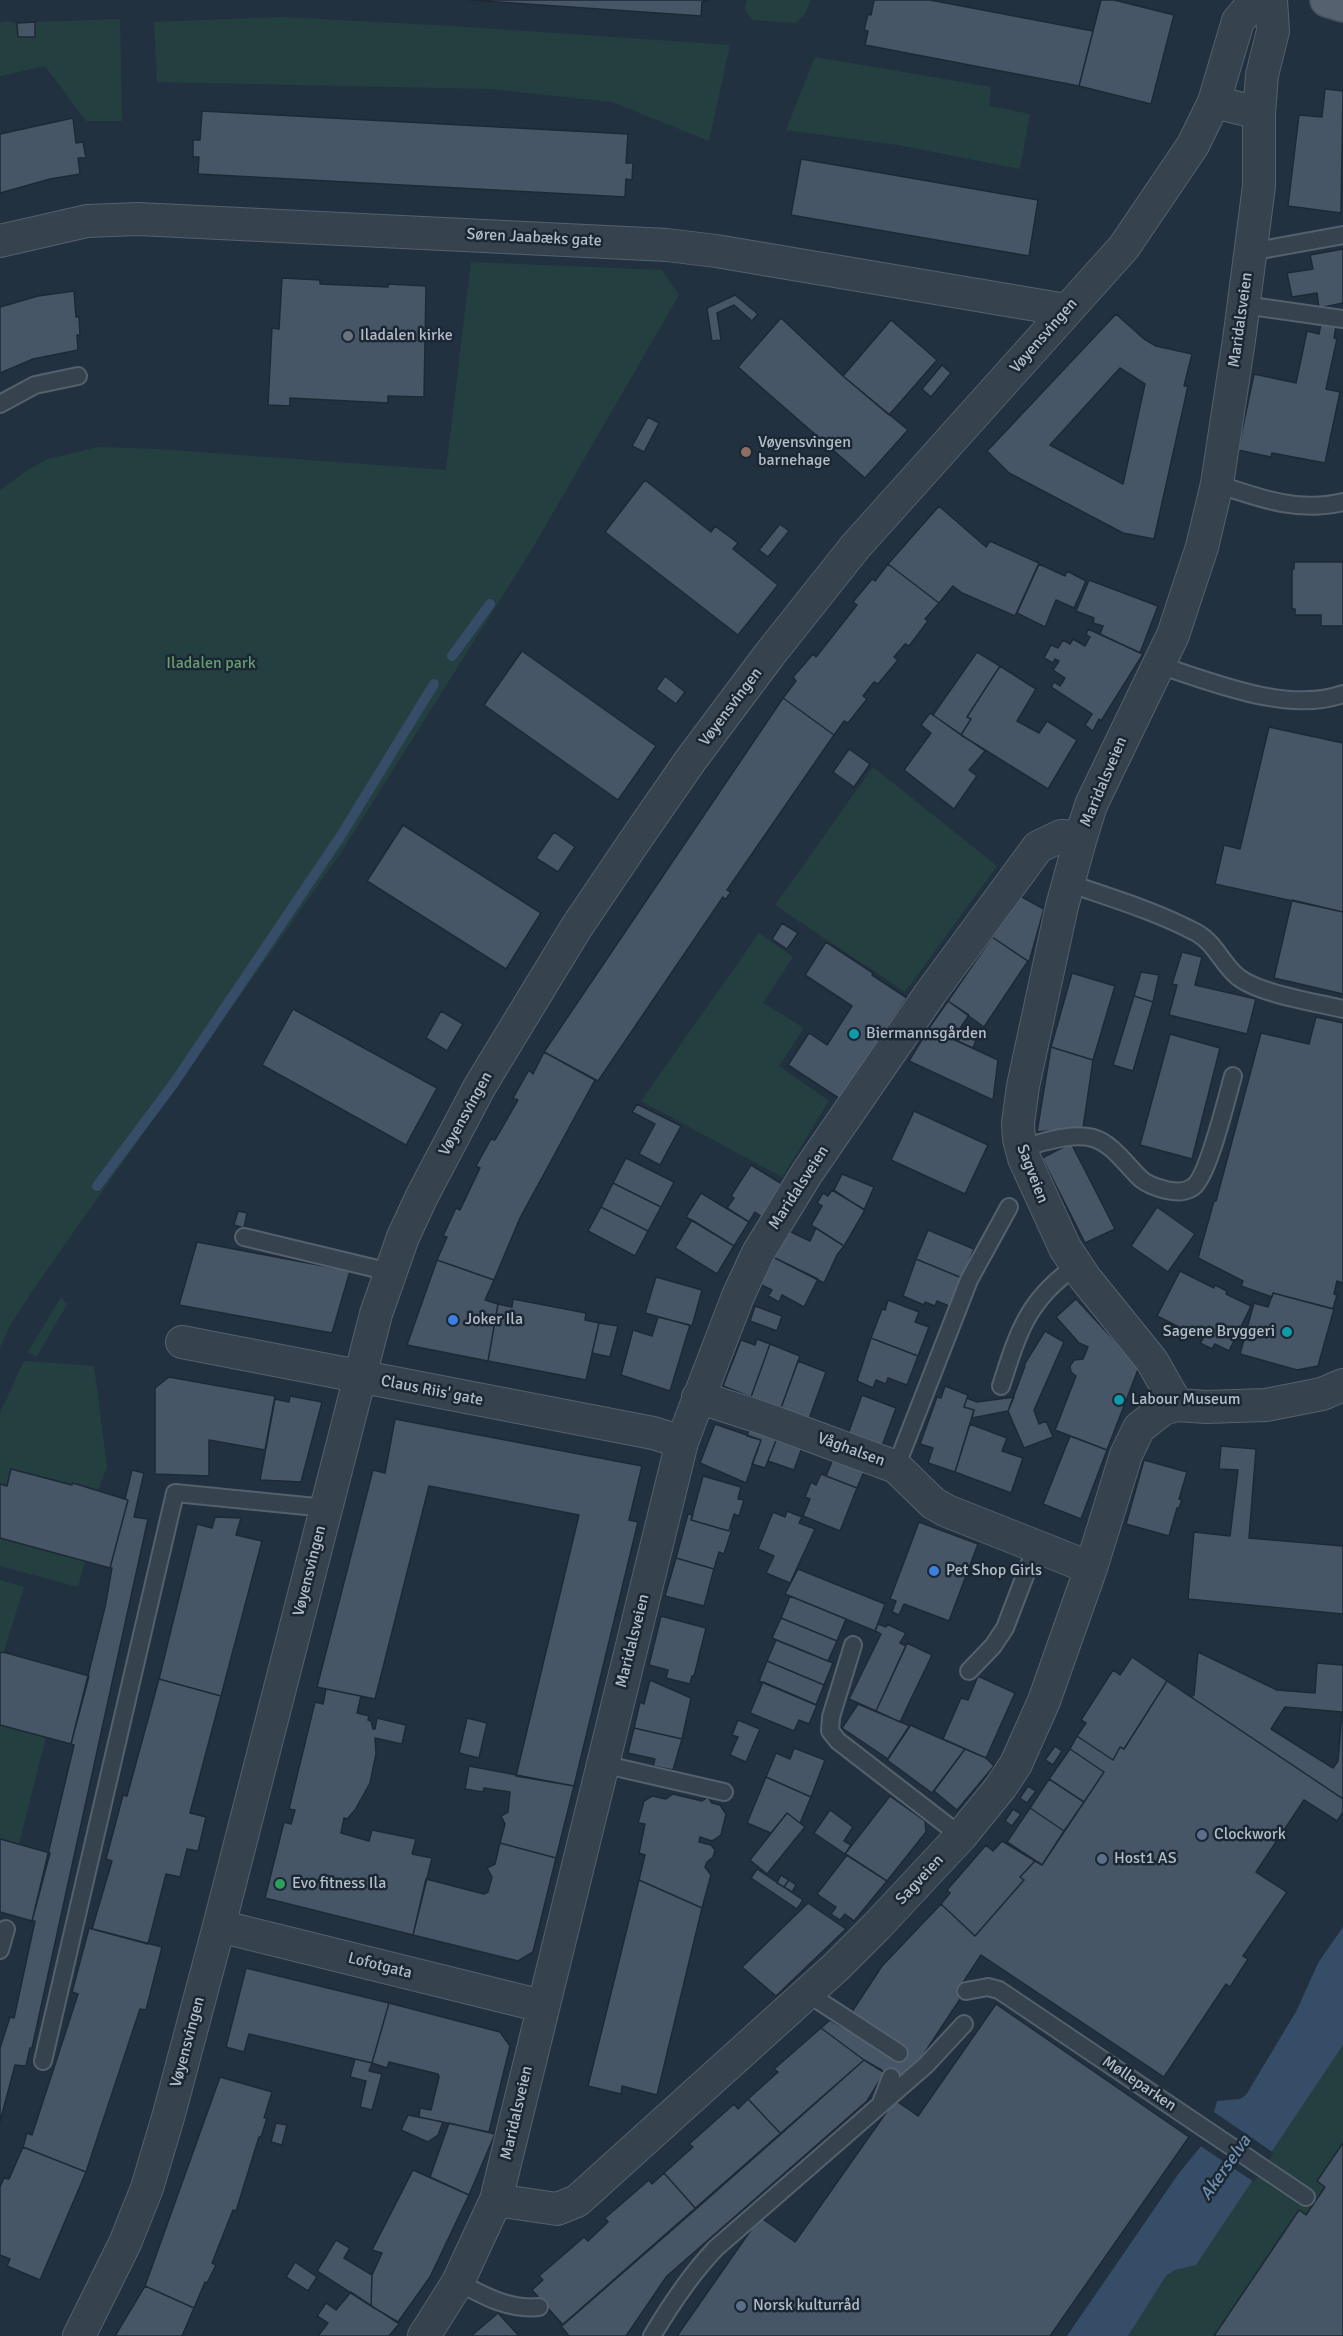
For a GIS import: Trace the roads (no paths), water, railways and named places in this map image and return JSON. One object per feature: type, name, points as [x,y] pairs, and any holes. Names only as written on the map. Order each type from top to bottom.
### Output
[{"type":"main road","points":[[1327,0],[1343,5]]},
{"type":"street","name":"Maridalsveien","points":[[424,2336],[458,2282],[496,2200],[682,1442],[738,1296],[758,1253],[807,1173],[930,994],[1038,847],[1061,836],[1081,837],[1091,805],[1159,665],[1188,594],[1217,484],[1244,305],[1258,186],[1237,108],[1238,21],[1256,0]]},
{"type":"street","name":"Maridalsveien","points":[[1237,108],[1262,75],[1273,31],[1271,0]]},
{"type":"street","name":"Vøyensvingen","points":[[79,2336],[116,2262],[147,2188],[219,1926],[376,1314],[390,1272],[422,1196],[480,1086],[576,928],[690,761],[770,654],[855,548],[1124,247],[1192,145],[1237,108]]},
{"type":"street","name":"Søren Jaabæks gate","points":[[0,241],[87,221],[138,219],[667,244],[716,250],[1066,310]]},
{"type":"street","name":"Sagveien","points":[[1081,837],[1068,883],[1019,1106],[1018,1123],[1021,1148],[1048,1215],[1076,1266],[1152,1361],[1178,1405]]},
{"type":"street","name":"Claus Riis' gate","points":[[182,1342],[653,1433],[682,1442]]},
{"type":"street","name":"Sagveien","points":[[496,2200],[557,2210],[577,2201],[807,1993],[877,1926],[961,1836],[1000,1788],[1016,1764],[1027,1741],[1044,1701],[1091,1568],[1126,1455],[1138,1428],[1163,1409],[1178,1405],[1206,1407],[1266,1405],[1322,1394],[1343,1385]]},
{"type":"street","name":"Våghalsen","points":[[698,1397],[763,1418],[896,1467],[933,1503],[946,1511],[1091,1568]]},
{"type":"street","name":"Lofotgata","points":[[219,1926],[542,2006]]},
{"type":"lane","points":[[1250,252],[1343,236]]},
{"type":"lane","points":[[1244,305],[1343,319]]},
{"type":"lane","points":[[0,404],[35,385],[78,376]]},
{"type":"lane","points":[[1217,484],[1259,498],[1309,508],[1335,504],[1343,516]]},
{"type":"lane","points":[[1159,665],[1255,695],[1315,700],[1343,694]]},
{"type":"lane","points":[[1068,883],[1164,917],[1200,934],[1214,946],[1238,976],[1260,988],[1343,1009]]},
{"type":"lane","points":[[1021,1148],[1062,1139],[1090,1137],[1104,1143],[1144,1182],[1158,1188],[1177,1192],[1185,1191],[1194,1187],[1205,1168],[1233,1076]]},
{"type":"lane","points":[[896,1467],[969,1280],[1009,1207]]},
{"type":"lane","points":[[244,1237],[390,1272]]},
{"type":"lane","points":[[1001,1386],[1019,1330],[1037,1301],[1059,1278],[1076,1266]]},
{"type":"lane","points":[[43,2061],[175,1493],[326,1508]]},
{"type":"lane","points":[[969,1671],[993,1646],[1005,1628],[1036,1547]]},
{"type":"lane","points":[[853,1645],[831,1717],[830,1731],[838,1741],[961,1836]]},
{"type":"lane","points":[[602,1764],[724,1792]]},
{"type":"lane","points":[[0,1950],[6,1929]]},
{"type":"lane","name":"Mølleparken","points":[[966,1991],[988,1987],[999,1990],[1306,2197]]},
{"type":"lane","points":[[807,1993],[899,2053]]},
{"type":"lane","points":[[652,2336],[672,2301],[701,2264],[926,2065],[963,2024]]},
{"type":"lane","points":[[881,2103],[891,2077]]},
{"type":"lane","points":[[458,2282],[499,2303],[528,2308],[539,2307]]},
{"type":"water","name":"Akerselva","points":[[1343,1927],[1343,2045],[1196,2265],[1175,2270],[1166,2276],[1128,2336],[1067,2336],[1179,2173],[1207,2139],[1217,2101],[1240,2099],[1246,2095],[1297,2010],[1318,1963]]},
{"type":"waterway","points":[[452,656],[490,604]]},
{"type":"waterway","points":[[97,1186],[174,1083],[340,837],[434,684]]},
{"type":"place","name":"Iladalen kirke","points":[[348,336]]},
{"type":"place","name":"Vøyensvingen barnehage","points":[[746,452]]},
{"type":"place","name":"Biermannsgården","points":[[854,1034]]},
{"type":"place","name":"Joker Ila","points":[[453,1320]]},
{"type":"place","name":"Sagene Bryggeri","points":[[1287,1332]]},
{"type":"place","name":"Labour Museum","points":[[1119,1400]]},
{"type":"place","name":"Pet Shop Girls","points":[[934,1571]]},
{"type":"place","name":"Clockwork","points":[[1202,1835]]},
{"type":"place","name":"Host1 AS","points":[[1102,1859]]},
{"type":"place","name":"Evo fitness Ila","points":[[280,1884]]},
{"type":"place","name":"Norsk kulturråd","points":[[741,2306]]},
{"type":"park label","name":"Iladalen park","points":[[211,664]]}]
